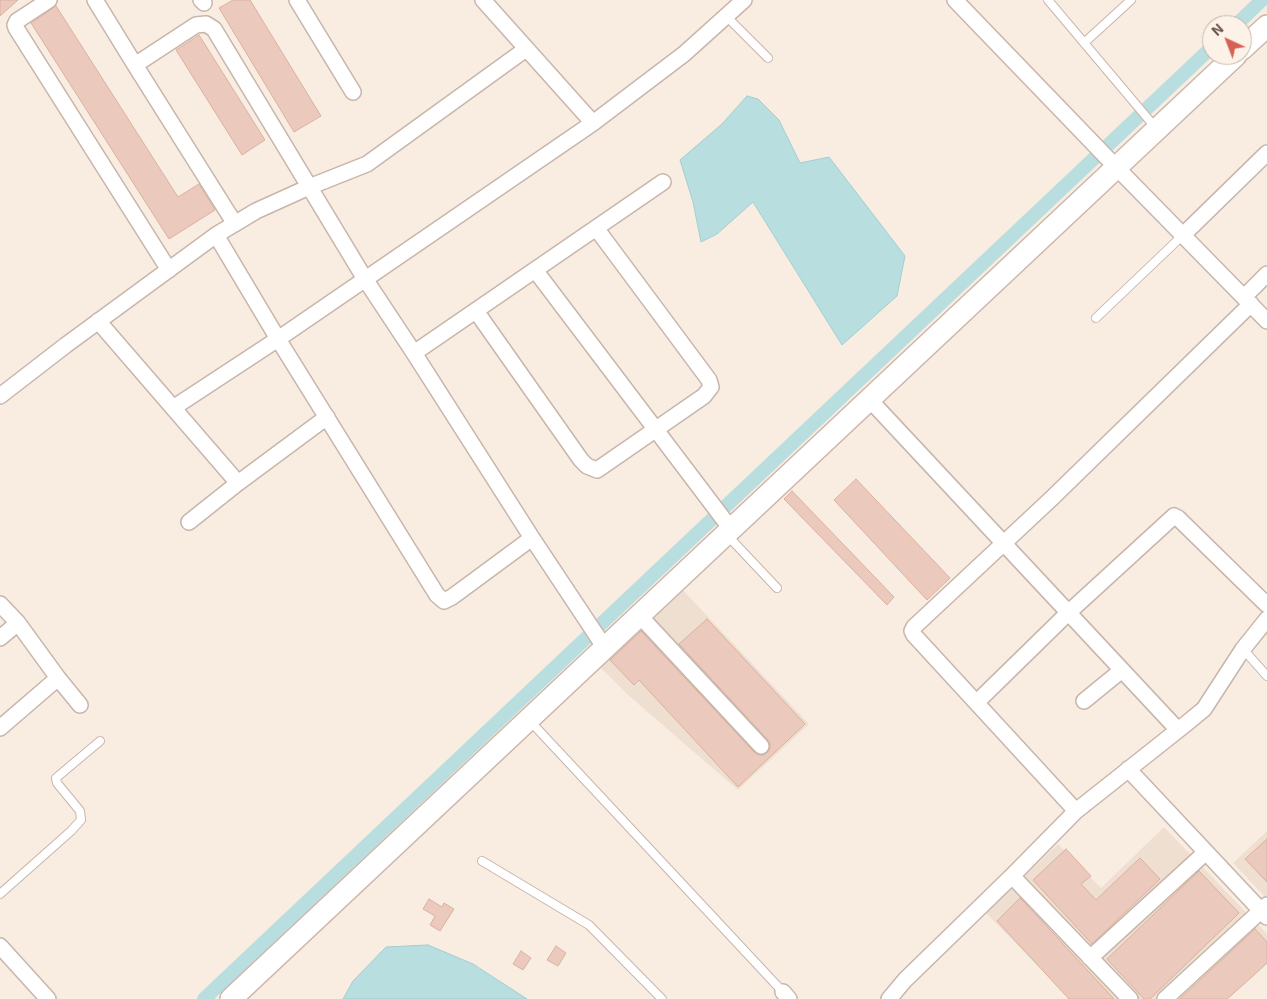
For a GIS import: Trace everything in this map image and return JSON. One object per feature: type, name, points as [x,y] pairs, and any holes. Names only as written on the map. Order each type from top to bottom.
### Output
[{"type":"street","points":[[49,0],[17,21],[16,28],[169,270]]},
{"type":"street","points":[[95,0],[235,224]]},
{"type":"street","points":[[297,0],[353,92]]},
{"type":"street","points":[[483,0],[592,123]]},
{"type":"street","points":[[172,408],[278,339],[592,123],[684,54],[744,0]]},
{"type":"street","points":[[955,0],[1182,236],[1267,321]]},
{"type":"street","points":[[135,65],[196,25],[206,24],[214,29],[365,279],[598,638]]},
{"type":"street","points":[[1252,42],[1265,32]]},
{"type":"street","points":[[0,396],[98,321],[216,236],[256,211],[367,164],[526,49]]},
{"type":"street","points":[[231,999],[529,719],[598,638],[639,615],[727,528],[869,399],[1114,165],[1152,124],[1224,65]]},
{"type":"street","points":[[1182,236],[1267,153]]},
{"type":"street","points":[[414,353],[663,182]]},
{"type":"street","points":[[476,311],[575,452],[587,466],[597,470],[655,430],[704,396],[711,387],[709,380],[596,228]]},
{"type":"street","points":[[216,236],[437,595],[444,601],[452,597],[532,538]]},
{"type":"street","points":[[535,270],[727,528]]},
{"type":"street","points":[[1076,811],[912,631],[914,627],[1051,499],[1248,300],[1267,274]]},
{"type":"street","points":[[98,321],[238,483]]},
{"type":"street","points":[[869,399],[1178,730]]},
{"type":"street","points":[[189,522],[326,417]]},
{"type":"street","points":[[977,702],[1068,613],[1174,516],[1267,605]]},
{"type":"street","points":[[0,604],[18,623],[80,705]]},
{"type":"street","points":[[639,615],[761,746]]},
{"type":"street","points":[[889,999],[905,980],[1076,811],[1204,709],[1243,649],[1267,619]]},
{"type":"street","points":[[0,638],[18,623]]},
{"type":"street","points":[[1084,701],[1122,670]]},
{"type":"street","points":[[0,728],[58,678]]},
{"type":"street","points":[[1128,769],[1265,911],[1165,999]]},
{"type":"street","points":[[1090,958],[1206,852]]},
{"type":"street","points":[[1012,876],[1130,999]]},
{"type":"street","points":[[0,946],[48,999]]},
{"type":"lane","points":[[1048,0],[1152,124]]},
{"type":"lane","points":[[1084,43],[1131,0]]},
{"type":"lane","points":[[726,16],[768,58]]},
{"type":"lane","points":[[1096,318],[1182,236]]},
{"type":"lane","points":[[727,528],[777,588]]},
{"type":"lane","points":[[1243,649],[1267,676]]},
{"type":"lane","points":[[529,719],[786,995]]},
{"type":"lane","points":[[0,894],[81,820],[80,811],[57,783],[56,778],[100,741]]},
{"type":"lane","points":[[482,861],[589,925],[662,999]]},
{"type":"shaded area","points":[[679,586],[809,724],[738,790],[628,695],[597,664]]},
{"type":"shaded area","points":[[1164,827],[1267,934],[1267,962],[1228,999],[1070,999],[986,913],[1058,844],[1101,888]]},
{"type":"shaded area","points":[[1267,831],[1267,899],[1233,863]]},
{"type":"water","points":[[747,96],[758,99],[779,120],[800,163],[829,157],[905,256],[897,296],[842,345],[753,202],[717,234],[701,242],[693,202],[680,160],[722,124]]},
{"type":"water","points":[[428,945],[473,964],[527,999],[343,999],[353,981],[386,947]]},
{"type":"building","points":[[0,0],[18,0],[0,16]]},
{"type":"building","points":[[233,0],[250,0],[321,116],[294,132],[219,8]]},
{"type":"building","points":[[56,6],[178,197],[199,184],[215,210],[169,239],[31,23]]},
{"type":"building","points":[[199,35],[265,140],[242,155],[176,50]]},
{"type":"building","points":[[856,479],[950,578],[927,600],[834,500]]},
{"type":"building","points":[[792,491],[894,597],[887,605],[784,499]]},
{"type":"building","points":[[707,619],[805,724],[738,787],[639,680],[634,685],[610,660],[641,631],[754,752],[764,755],[770,748],[768,740],[679,644]]},
{"type":"building","points":[[1267,839],[1267,882],[1245,859]]},
{"type":"building","points":[[1066,849],[1091,876],[1081,884],[1096,900],[1140,858],[1160,879],[1092,944],[1033,880]]},
{"type":"building","points":[[1199,871],[1239,913],[1150,999],[1144,999],[1107,959]]},
{"type":"building","points":[[1020,898],[1114,999],[1069,999],[997,921]]},
{"type":"building","points":[[429,899],[442,907],[444,903],[454,909],[440,931],[430,925],[435,916],[423,909]]},
{"type":"building","points":[[1255,929],[1267,942],[1267,963],[1227,999],[1180,999]]},
{"type":"building","points":[[556,946],[566,953],[558,966],[547,960]]},
{"type":"building","points":[[521,951],[531,958],[523,970],[513,964]]},
{"type":"waterway","points":[[1246,15],[1262,0]]},
{"type":"waterway","points":[[204,999],[1202,56]]}]
